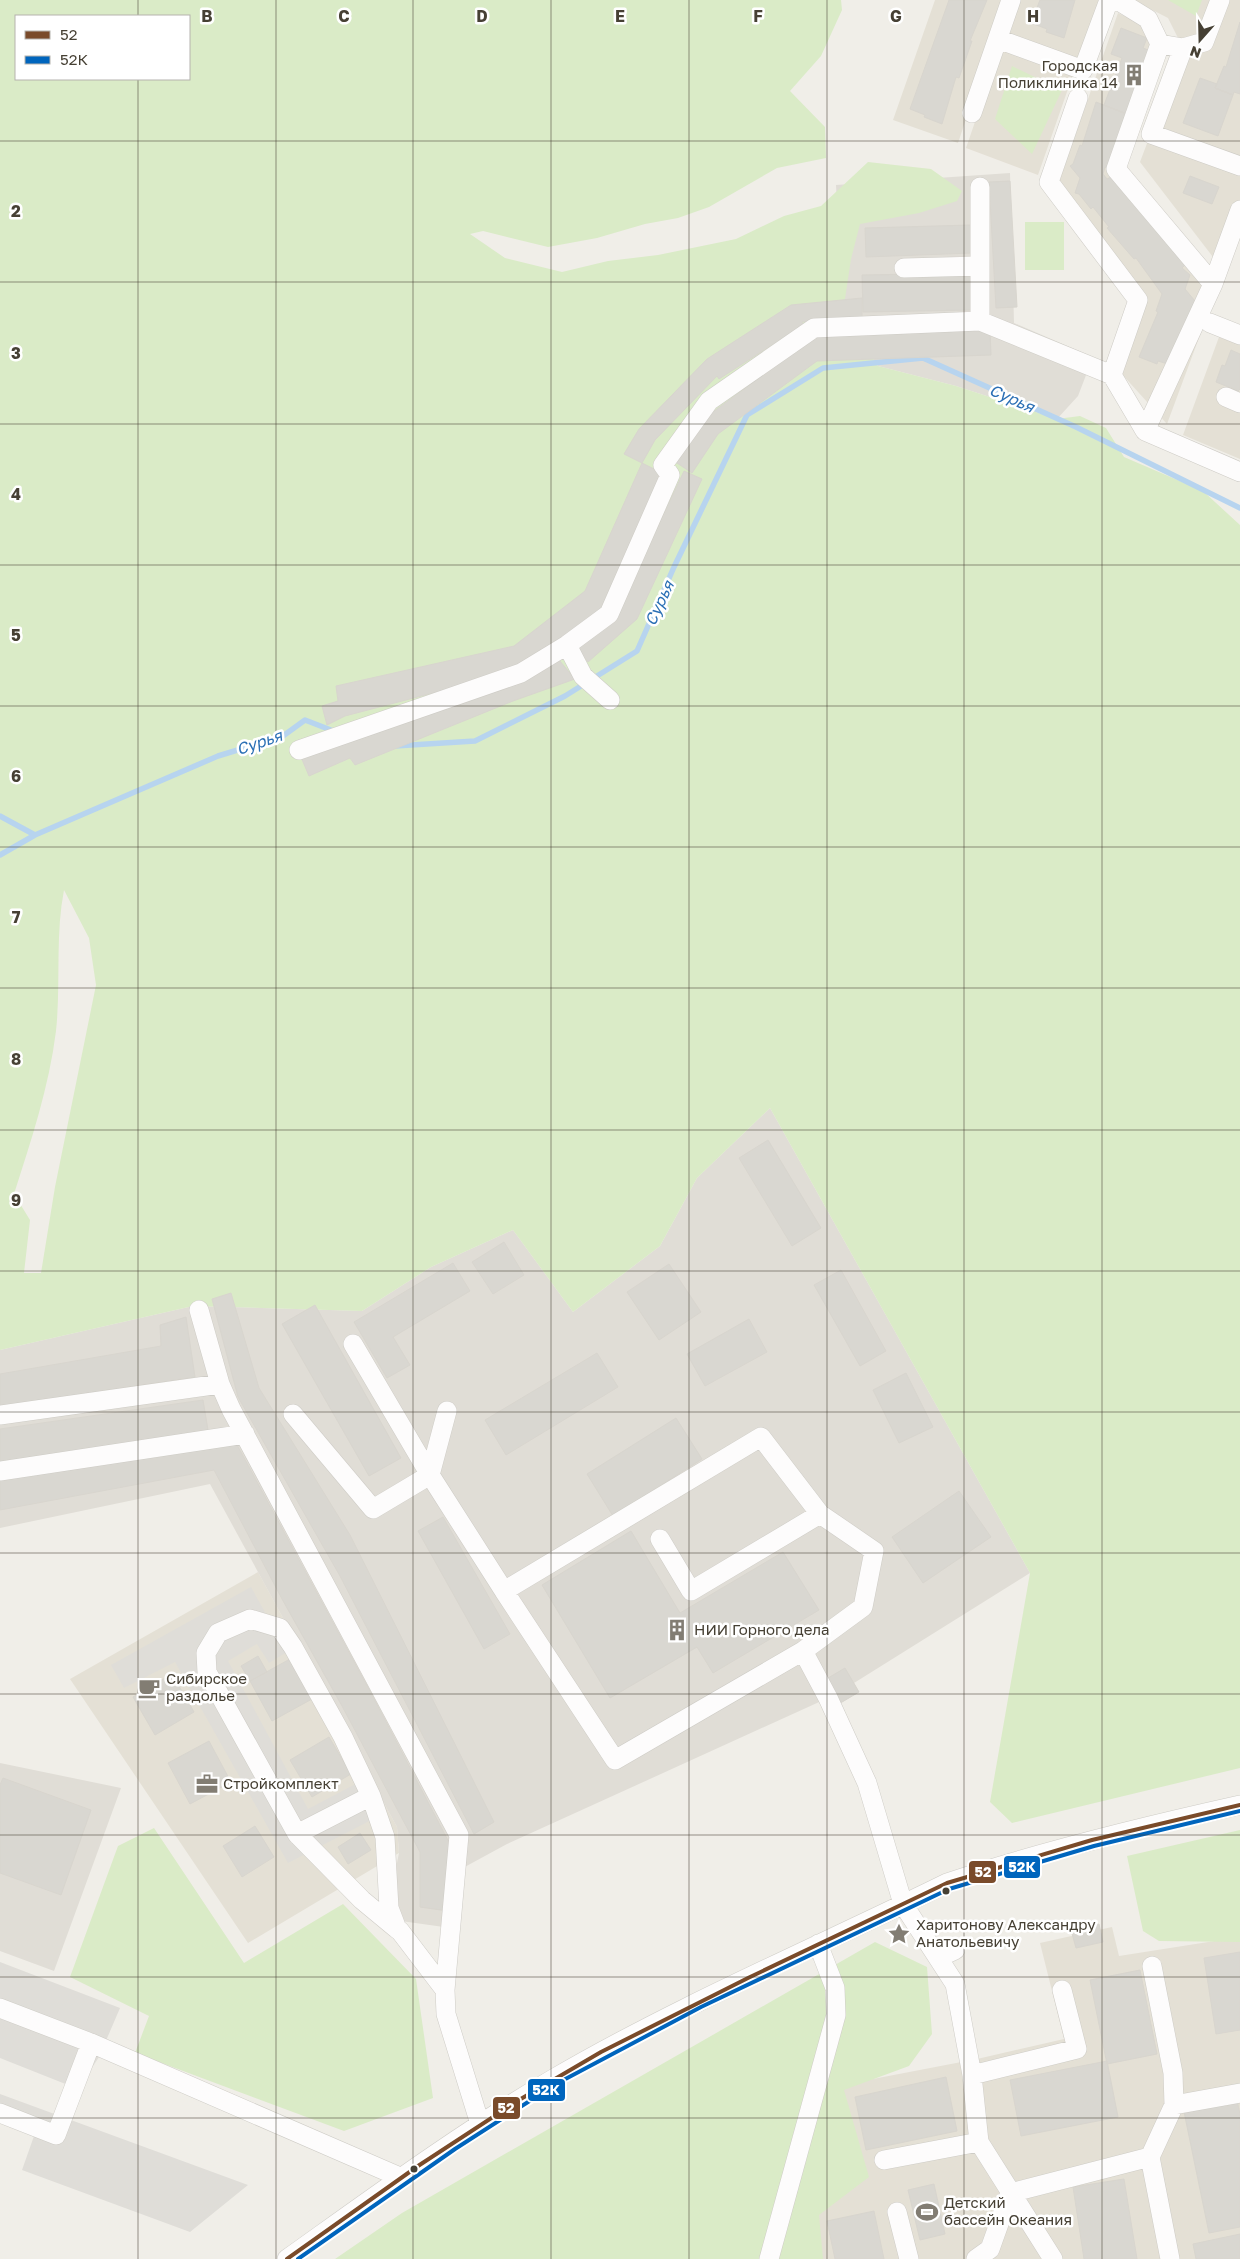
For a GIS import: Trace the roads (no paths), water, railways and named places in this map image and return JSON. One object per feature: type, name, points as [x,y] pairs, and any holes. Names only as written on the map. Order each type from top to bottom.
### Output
[{"type":"street","points":[[972,113],[1011,0]]},
{"type":"street","points":[[998,39],[1083,70],[1109,0]]},
{"type":"street","points":[[1117,0],[1148,19],[1160,44],[1116,169],[1213,284]]},
{"type":"street","points":[[1160,44],[1183,48],[1204,42],[1220,0]]},
{"type":"street","points":[[1183,48],[1151,134],[1240,166]]},
{"type":"street","points":[[1078,98],[1049,182],[1138,300],[1112,375]]},
{"type":"street","points":[[980,187],[980,321]]},
{"type":"street","points":[[1145,432],[1213,284],[1240,210]]},
{"type":"street","points":[[904,268],[980,266]]},
{"type":"street","points":[[299,750],[521,673],[567,645],[609,614],[670,475],[663,465],[708,401],[814,328],[980,321],[1112,375],[1145,432],[1240,472]]},
{"type":"street","points":[[1210,323],[1240,335]]},
{"type":"street","points":[[567,645],[583,676],[610,700]]},
{"type":"street","points":[[199,1310],[220,1384],[231,1410],[460,1835],[445,1990],[446,2014],[480,2124]]},
{"type":"street","points":[[353,1344],[430,1475],[504,1591],[615,1760],[803,1651],[863,1607],[874,1551],[820,1514],[761,1436],[504,1591]]},
{"type":"street","points":[[0,1415],[220,1384]]},
{"type":"street","points":[[293,1414],[373,1509],[430,1475],[447,1410]]},
{"type":"street","points":[[0,1471],[244,1434]]},
{"type":"street","points":[[660,1539],[691,1590],[820,1514]]},
{"type":"street","points":[[397,1929],[389,1908],[385,1837],[371,1796],[343,1737],[293,1647],[280,1628],[250,1619],[218,1633],[206,1653],[207,1672],[297,1834],[362,1900],[397,1929],[445,1990]]},
{"type":"street","points":[[803,1651],[828,1698],[867,1783],[903,1904],[955,1984],[972,2075],[979,2142],[1053,2259]]},
{"type":"street","points":[[297,1834],[371,1796]]},
{"type":"street","points":[[287,2259],[480,2124],[554,2078],[694,2004],[946,1883],[978,1872],[1134,1829],[1240,1806]]},
{"type":"street","points":[[768,2259],[836,2015],[835,1988],[818,1944]]},
{"type":"street","points":[[938,1958],[955,1950]]},
{"type":"street","points":[[1152,1966],[1173,2073],[1174,2105],[1150,2157],[1170,2259]]},
{"type":"street","points":[[972,2075],[1077,2049],[1062,1990]]},
{"type":"street","points":[[2,2014],[91,2043],[402,2178]]},
{"type":"street","points":[[0,2113],[56,2135],[91,2043]]},
{"type":"street","points":[[1174,2105],[1240,2093]]},
{"type":"street","points":[[884,2160],[979,2142]]},
{"type":"street","points":[[1010,2193],[1150,2157]]},
{"type":"street","points":[[976,2259],[990,2249],[1010,2193]]},
{"type":"street","points":[[896,2212],[909,2259]]},
{"type":"waterway","name":"Сурья","points":[[395,746],[475,741],[565,696],[637,651],[674,567],[747,415],[823,368],[923,358],[1076,427],[1240,508]]},
{"type":"waterway","name":"Сурья","points":[[0,855],[35,835],[218,756],[283,736],[305,720],[336,732]]},
{"type":"waterway","points":[[0,816],[35,835]]},
{"type":"place","name":"Городская Поликлиника 14","points":[[1134,75]]},
{"type":"place","name":"НИИ Горного дела","points":[[677,1630]]},
{"type":"place","name":"Сибирское раздолье","points":[[149,1688]]},
{"type":"place","name":"Стройкомплект","points":[[207,1784]]},
{"type":"place","name":"Харитонову Александру Анатольевичу","points":[[899,1934]]},
{"type":"place","name":"Детский бассейн Океания","points":[[927,2212]]}]
